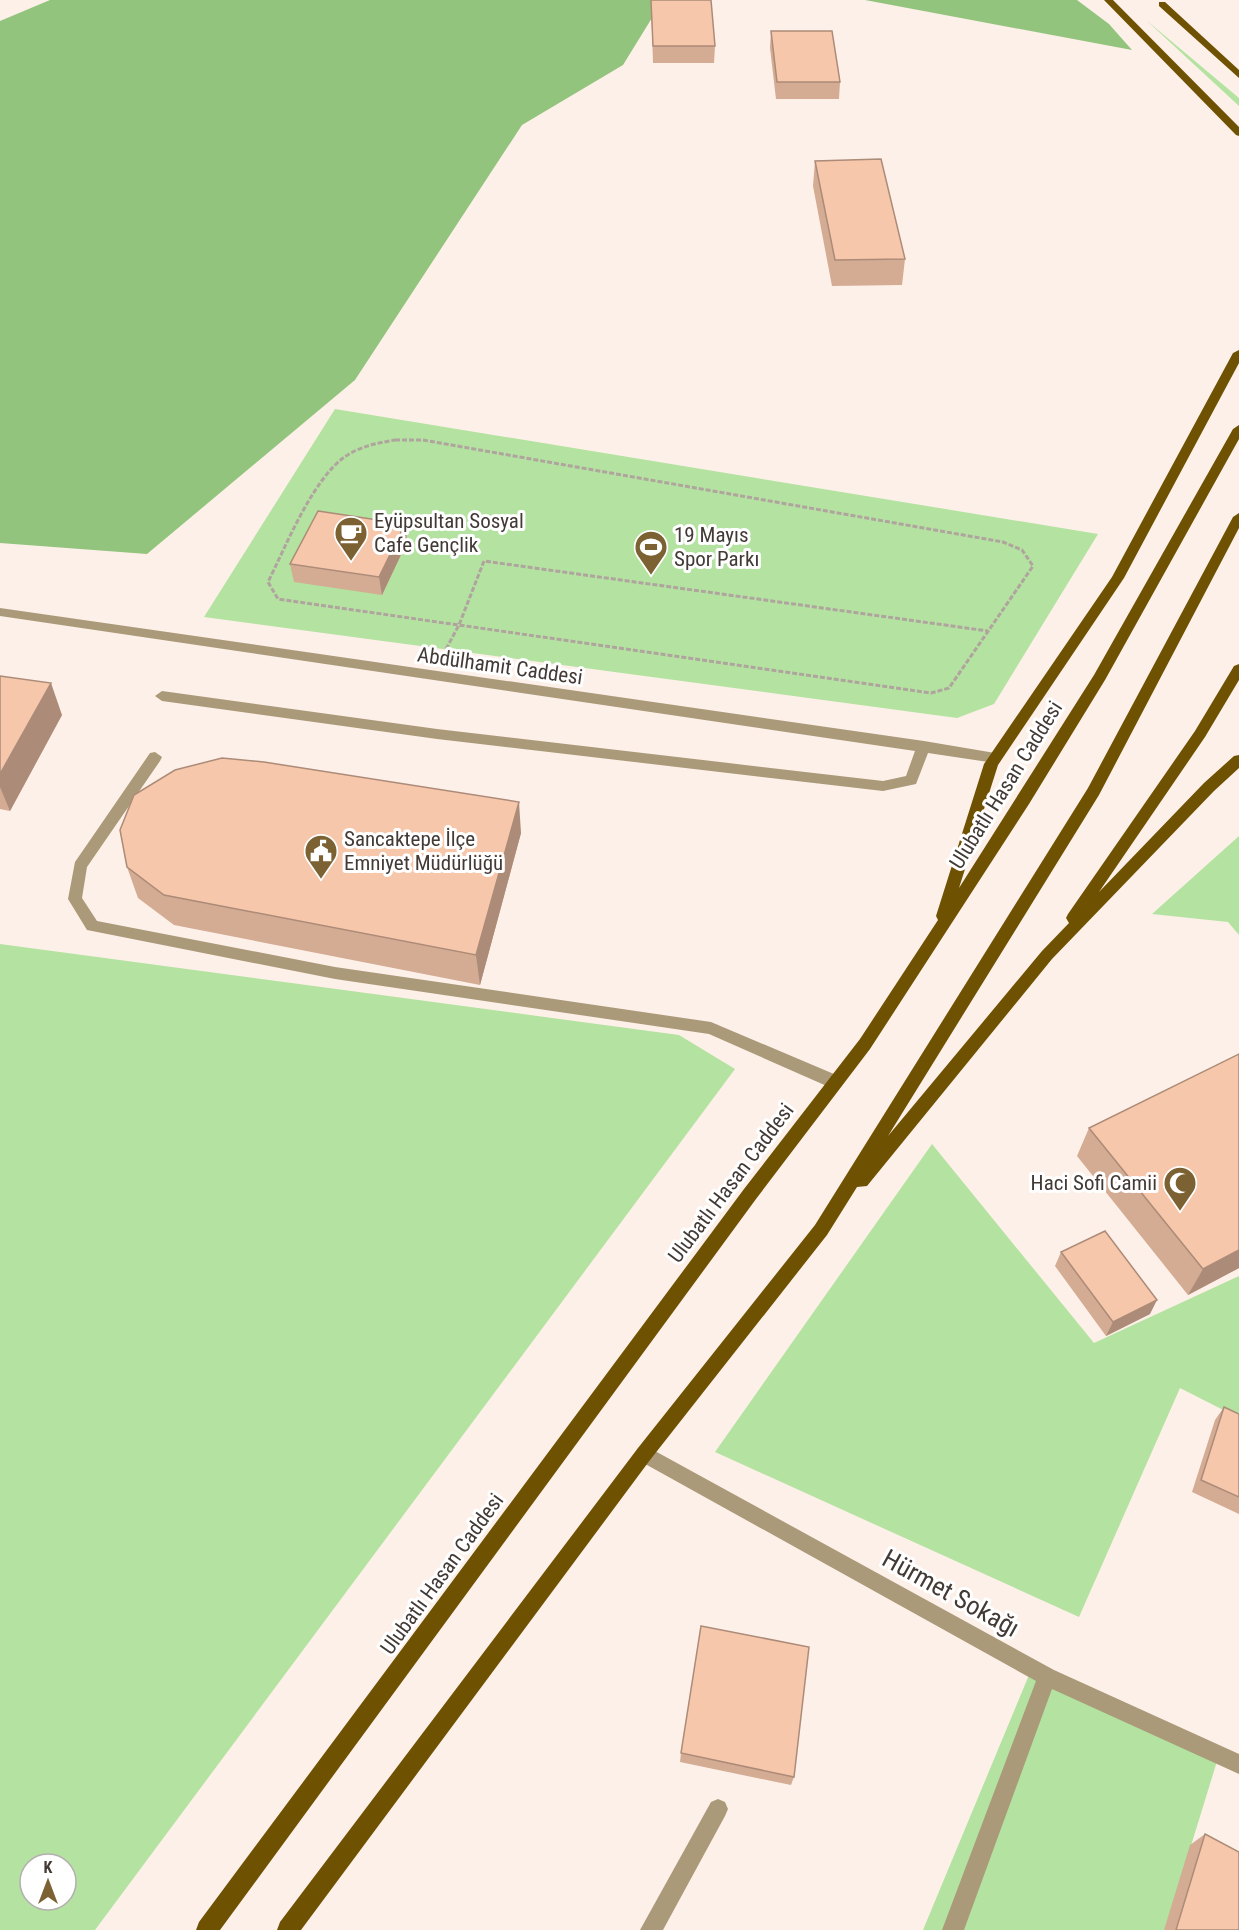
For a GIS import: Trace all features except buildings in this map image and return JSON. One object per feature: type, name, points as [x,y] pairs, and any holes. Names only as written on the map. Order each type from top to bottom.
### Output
[{"type":"main road","points":[[1108,0],[1239,133]]},
{"type":"main road","points":[[1161,1],[1239,61]]},
{"type":"main road","points":[[1161,1],[1239,75]]},
{"type":"main road","points":[[937,936],[991,764],[1118,578],[1239,353]]},
{"type":"main road","name":"Ulubatlı Hasan Caddesi","points":[[207,1930],[743,1204],[865,1044],[937,936],[1100,677],[1239,429]]},
{"type":"main road","points":[[821,1230],[1094,791],[1239,517]]},
{"type":"main road","points":[[1047,955],[1200,734],[1239,669]]},
{"type":"main road","points":[[288,1930],[644,1454],[821,1230],[1047,955],[1209,787],[1239,760]]},
{"type":"street","name":"Abdülhamit Caddesi","points":[[0,612],[995,758]]},
{"type":"street","points":[[162,696],[449,735],[883,786],[911,780],[924,746]]},
{"type":"street","points":[[155,757],[80,866],[75,899],[92,926],[335,973],[711,1028],[835,1082]]},
{"type":"street","name":"Hürmet Sokağı","points":[[644,1454],[1047,1677],[1239,1764]]},
{"type":"street","points":[[953,1930],[1047,1677]]},
{"type":"street","points":[[651,1930],[718,1809]]},
{"type":"path","points":[[395,440],[423,440],[1018,546],[1029,554],[1033,566],[988,631],[949,688],[932,693],[278,599],[268,582],[325,477],[344,457],[370,445],[395,440]]},
{"type":"path","points":[[432,676],[459,625],[483,561],[988,631]]},
{"type":"green space","points":[[50,0],[663,0],[623,65],[522,125],[355,380],[147,554],[0,543],[0,21]]},
{"type":"green space","points":[[865,0],[1077,0],[1109,24],[1132,50]]},
{"type":"green space","points":[[1146,20],[1239,98],[1239,106]]},
{"type":"green space","name":"19 Mayıs Spor Parkı","points":[[335,409],[1098,534],[994,704],[957,718],[204,617]]},
{"type":"green space","points":[[1239,836],[1239,935],[1228,922],[1152,914]]},
{"type":"green space","points":[[0,944],[679,1035],[735,1069],[95,1930],[0,1930]]},
{"type":"green space","points":[[932,1144],[1094,1343],[1239,1276],[1239,1418],[1180,1388],[1079,1617],[715,1452]]},
{"type":"green space","points":[[1029,1675],[1218,1758],[1165,1930],[923,1930]]},
{"type":"place","name":"Eyüpsultan Sosyal Cafe Gençlik","points":[[351,562]]},
{"type":"place","name":"19 Mayıs Spor Parkı","points":[[651,576]]},
{"type":"place","name":"Sancaktepe İlçe Emniyet Müdürlüğü","points":[[321,880]]},
{"type":"place","name":"Haci Sofi Camii","points":[[1180,1212]]}]
